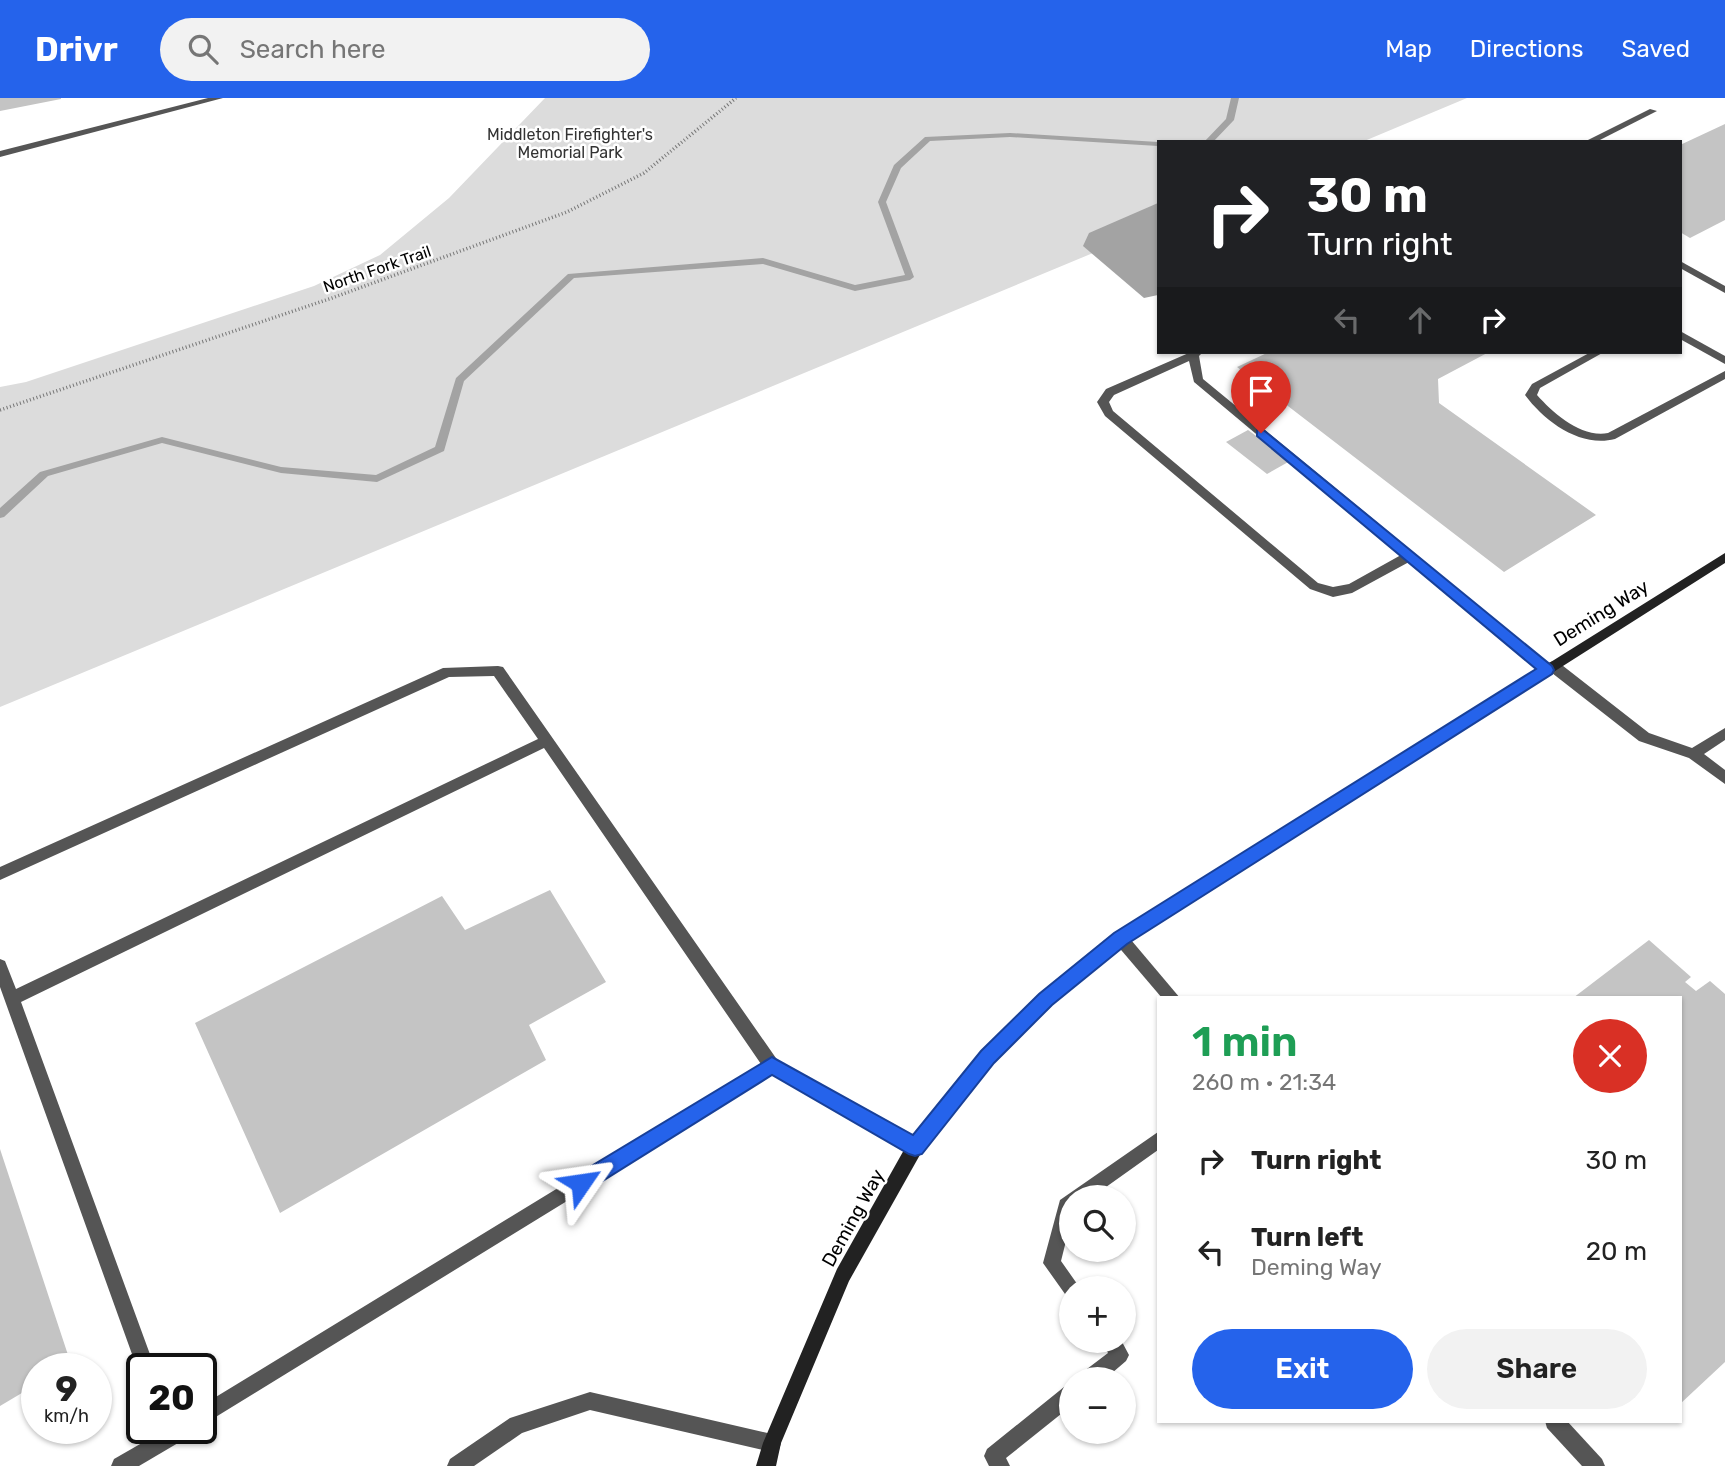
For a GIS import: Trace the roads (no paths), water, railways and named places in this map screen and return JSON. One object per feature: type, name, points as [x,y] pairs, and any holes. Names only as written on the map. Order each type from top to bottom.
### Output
[{"type":"street","name":"Deming Way","points":[[766,1466],[772,1443],[843,1275],[915,1147],[988,1057],[1045,999],[1121,939],[1725,557]]},
{"type":"lane","points":[[0,154],[185,102],[219,98]]},
{"type":"lane","points":[[1592,140],[1653,111]]},
{"type":"lane","points":[[1682,265],[1723,287]]},
{"type":"lane","points":[[1682,335],[1725,361]]},
{"type":"lane","points":[[1410,556],[1352,588],[1333,592],[1314,586],[1109,413],[1103,402],[1110,392],[1195,354],[1198,380],[1410,556],[1550,668],[1644,737],[1694,754],[1725,778]]},
{"type":"lane","points":[[1595,354],[1536,386],[1531,395],[1538,405],[1581,434],[1597,439],[1612,436],[1725,374]]},
{"type":"lane","points":[[0,874],[448,672],[498,671],[772,1066],[915,1147]]},
{"type":"lane","points":[[1694,754],[1725,733]]},
{"type":"lane","points":[[12,999],[546,741]]},
{"type":"lane","points":[[1121,939],[1170,996]]},
{"type":"lane","points":[[0,966],[141,1353]]},
{"type":"lane","points":[[217,1407],[772,1066]]},
{"type":"lane","points":[[1095,1185],[1157,1141]]},
{"type":"lane","points":[[1059,1234],[1052,1263],[1062,1276]]},
{"type":"lane","points":[[1104,1367],[1119,1353]]},
{"type":"lane","points":[[457,1466],[517,1426],[590,1401],[772,1443]]},
{"type":"lane","points":[[1000,1466],[994,1456],[1059,1404]]},
{"type":"lane","points":[[1556,1423],[1595,1466]]},
{"type":"lane","points":[[121,1466],[154,1444]]},
{"type":"waterway","points":[[1210,140],[1230,120],[1235,98]]},
{"type":"waterway","points":[[0,514],[44,474],[162,440],[281,470],[377,479],[440,449],[459,380],[571,276],[763,261],[855,288],[910,277],[882,202],[897,167],[928,139],[1010,135],[1157,144]]},
{"type":"park label","name":"Middleton Firefighter's Memorial Park","points":[[570,143]]}]
